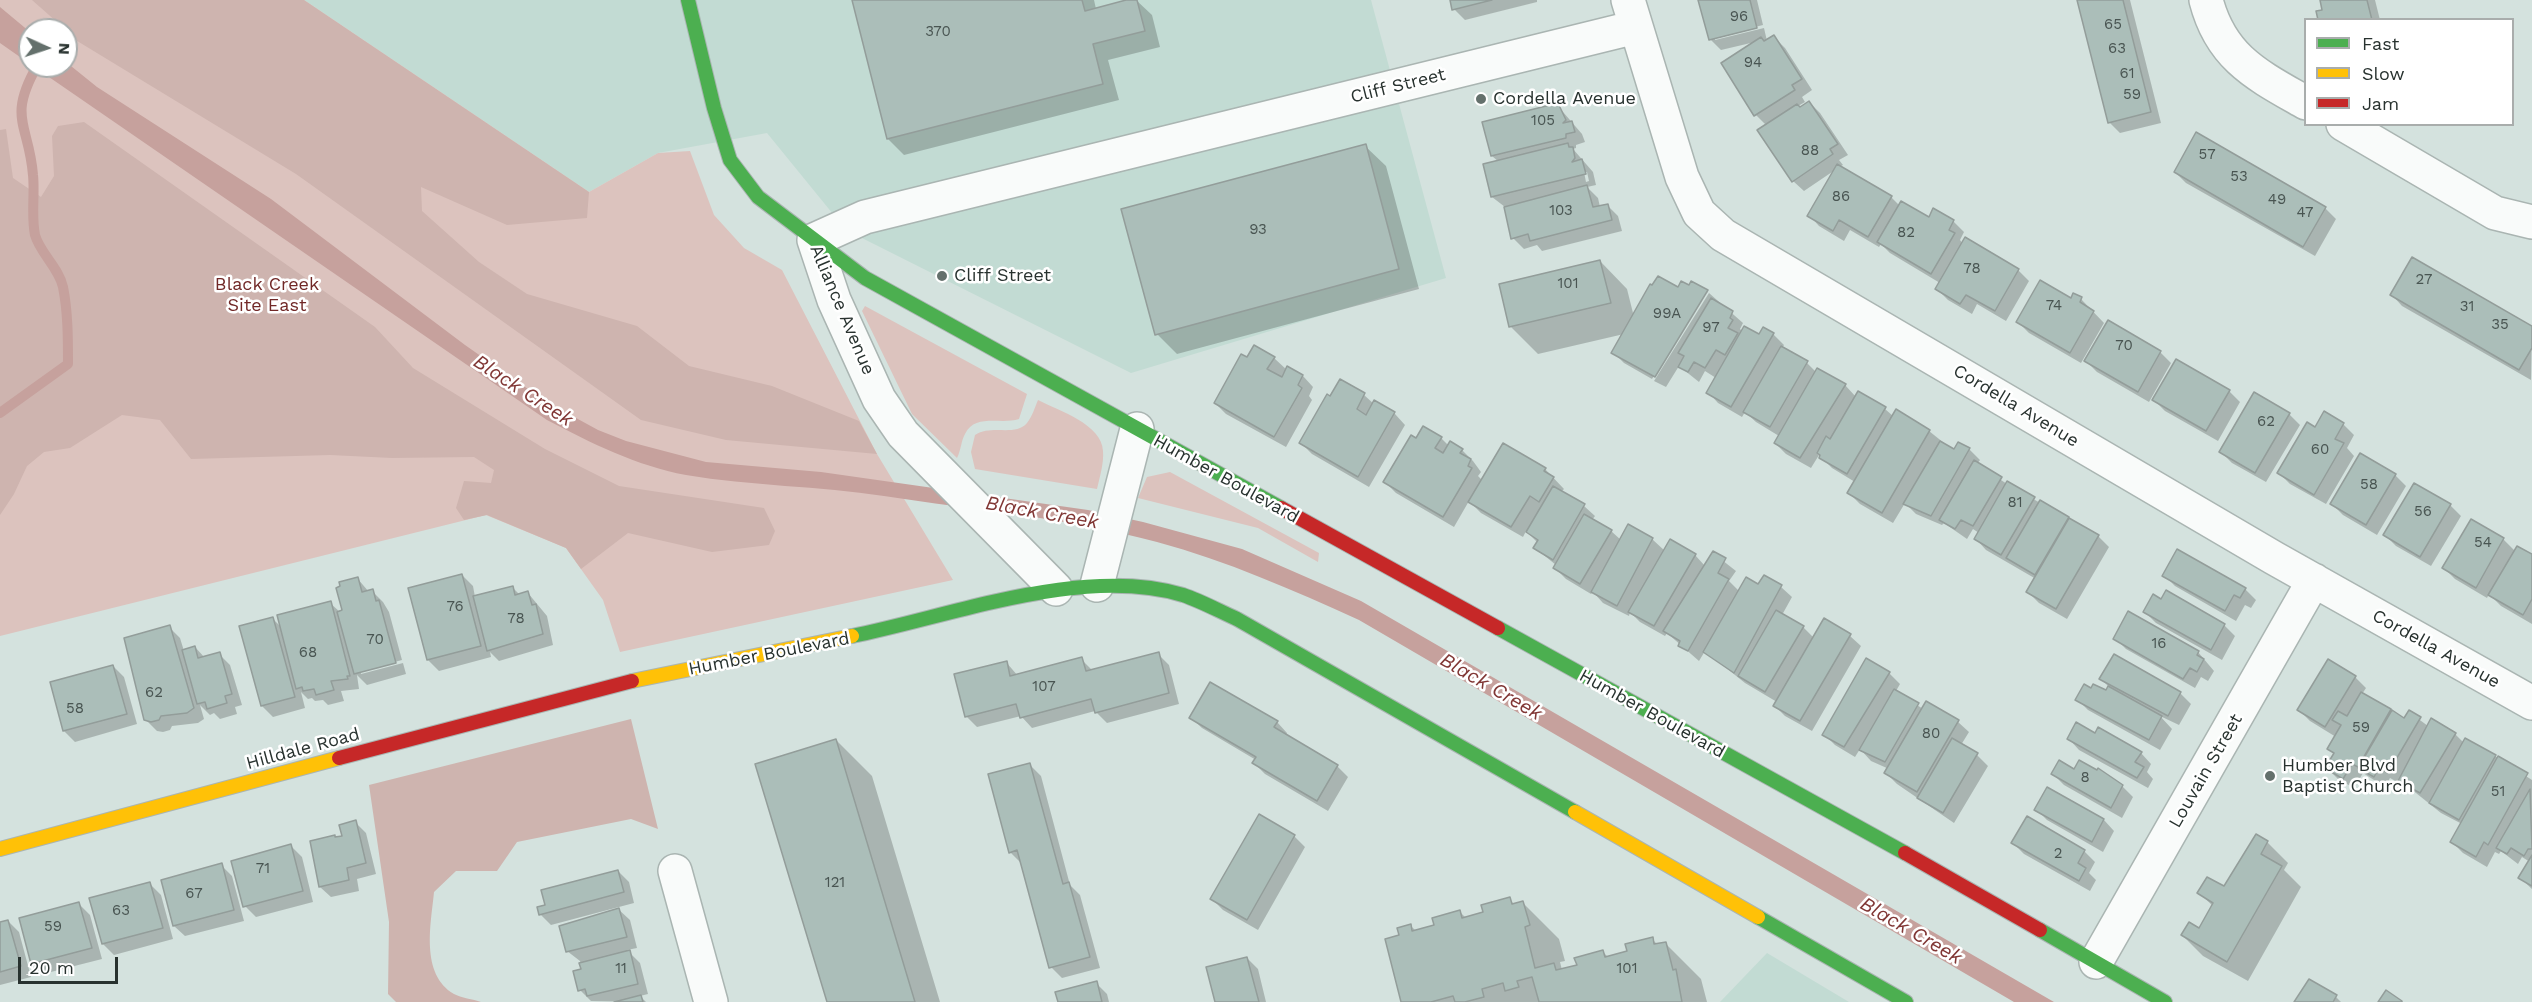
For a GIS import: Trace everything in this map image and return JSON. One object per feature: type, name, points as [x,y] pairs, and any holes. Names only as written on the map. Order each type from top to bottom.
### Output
[{"type":"street","name":"Alliance Avenue","points":[[688,0],[714,108],[730,160],[758,197],[814,240],[834,300],[879,399],[903,434],[1056,590]]},
{"type":"street","points":[[2206,0],[2209,12],[2230,52],[2258,75],[2304,102]]},
{"type":"street","name":"Cliff Street","points":[[814,240],[866,218],[1632,14]]},
{"type":"street","name":"Cordella Avenue","points":[[1632,14],[1682,177],[1700,213],[1723,235],[2314,580],[2532,704]]},
{"type":"street","points":[[2346,126],[2495,213],[2532,222]]},
{"type":"street","name":"Humber Boulevard","points":[[814,240],[865,278],[2165,1002]]},
{"type":"street","name":"Humber Boulevard","points":[[1097,585],[1137,429]]},
{"type":"street","name":"Louvain Street","points":[[2096,962],[2314,580]]},
{"type":"street","name":"Humber Boulevard","points":[[616,684],[873,632],[1056,590],[1097,585],[1139,587],[1184,595],[1237,619],[1906,1002]]},
{"type":"street","name":"Hilldale Road","points":[[0,849],[616,684]]},
{"type":"street","points":[[675,872],[711,1002]]},
{"type":"shaded area","points":[[304,0],[1371,0],[1446,278],[1131,373],[846,230],[767,133],[658,153],[589,192]]},
{"type":"shaded area","points":[[1767,953],[1849,1002],[1720,1002]]},
{"type":"green space","name":"Black Creek Site East","points":[[0,0],[304,0],[589,192],[658,153],[690,151],[714,215],[744,248],[782,270],[877,454],[953,580],[620,652],[603,600],[566,548],[486,515],[0,636]]},
{"type":"green space","points":[[32,0],[304,0],[589,192],[587,218],[507,225],[421,187],[422,211],[479,262],[527,294],[637,326],[689,366],[772,386],[859,421],[877,454],[726,440],[641,420],[296,174],[78,41],[78,18],[52,18]]},
{"type":"green space","points":[[84,122],[375,327],[413,368],[545,449],[619,486],[764,508],[775,531],[769,545],[712,552],[628,533],[581,569],[566,548],[487,515],[464,520],[456,508],[464,481],[491,483],[494,470],[474,457],[392,458],[330,455],[191,459],[160,420],[122,415],[70,448],[44,452],[27,466],[14,494],[0,515],[0,130],[6,129],[13,178],[41,197],[54,176],[52,136],[58,126]]},
{"type":"green space","points":[[865,306],[1027,394],[1019,419],[975,424],[965,434],[957,458],[912,414],[862,311]]},
{"type":"green space","points":[[1038,400],[1088,426],[1101,442],[1102,470],[1097,489],[975,469],[971,452],[975,435],[989,430],[1010,430],[1022,427],[1030,418]]},
{"type":"green space","points":[[1170,472],[1319,553],[1318,562],[1258,528],[1138,498],[1147,477]]},
{"type":"green space","points":[[631,719],[658,829],[631,819],[517,842],[497,871],[456,871],[434,892],[430,933],[432,961],[443,985],[454,994],[481,1002],[396,1002],[388,994],[389,922],[369,785]]},
{"type":"water","points":[[0,7],[18,22],[18,56],[0,43]]},
{"type":"water","name":"Black Creek","points":[[78,72],[97,87],[271,199],[465,345],[545,401],[598,430],[626,441],[706,462],[821,472],[1088,510],[1143,522],[1242,549],[1361,601],[2054,1002],[2014,1002],[1359,620],[1234,567],[1157,542],[1021,515],[859,493],[735,482],[686,475],[632,460],[547,420],[50,78],[78,78]]},
{"type":"building","points":[[852,0],[1082,0],[1085,11],[1126,0],[1137,0],[1145,31],[1093,44],[1103,84],[887,139]]},
{"type":"building","points":[[1450,0],[1492,0],[1452,10]]},
{"type":"building","points":[[1698,0],[1750,0],[1757,28],[1709,40]]},
{"type":"building","points":[[2077,0],[2123,0],[2151,112],[2108,123]]},
{"type":"building","points":[[2320,0],[2367,0],[2372,18],[2318,18],[2316,11],[2322,10]]},
{"type":"building","points":[[1774,35],[1802,79],[1792,85],[1795,90],[1754,116],[1721,63],[1761,37],[1764,41]]},
{"type":"building","points":[[1809,101],[1838,144],[1830,149],[1833,154],[1792,182],[1757,130],[1797,104],[1800,107]]},
{"type":"building","points":[[1558,103],[1566,120],[1563,123],[1572,121],[1575,132],[1566,134],[1566,138],[1491,156],[1482,122]]},
{"type":"building","points":[[2196,132],[2326,207],[2303,247],[2174,172]]},
{"type":"building","points":[[1568,143],[1569,147],[1573,147],[1575,158],[1572,162],[1582,159],[1586,174],[1491,197],[1483,164]]},
{"type":"building","points":[[1366,144],[1399,269],[1155,335],[1121,209]]},
{"type":"building","points":[[1837,164],[1892,196],[1868,237],[1839,220],[1833,231],[1807,216]]},
{"type":"building","points":[[1587,185],[1593,207],[1608,204],[1612,220],[1530,241],[1528,234],[1511,239],[1504,207]]},
{"type":"building","points":[[1901,201],[1929,217],[1933,208],[1954,220],[1949,230],[1955,233],[1931,274],[1877,242]]},
{"type":"building","points":[[1965,237],[2019,269],[1995,311],[1966,295],[1960,304],[1935,289]]},
{"type":"building","points":[[2412,257],[2532,326],[2532,348],[2519,370],[2390,295]]},
{"type":"building","points":[[1600,260],[1611,303],[1509,327],[1499,284]]},
{"type":"building","points":[[1658,276],[1678,287],[1681,281],[1689,285],[1691,281],[1708,290],[1655,377],[1611,353],[1650,284],[1652,285]]},
{"type":"building","points":[[2040,280],[2071,298],[2073,293],[2082,297],[2080,302],[2094,311],[2070,353],[2016,322]]},
{"type":"building","points":[[1711,298],[1733,311],[1730,318],[1733,320],[1728,328],[1738,333],[1725,355],[1716,350],[1705,368],[1694,362],[1688,372],[1678,367],[1684,356],[1678,353]]},
{"type":"building","points":[[2108,320],[2161,351],[2138,392],[2084,361]]},
{"type":"building","points":[[1744,326],[1759,334],[1763,327],[1774,333],[1731,407],[1706,393]]},
{"type":"building","points":[[1254,345],[1275,357],[1267,369],[1282,377],[1287,366],[1303,375],[1298,385],[1302,388],[1274,437],[1214,403],[1241,354],[1247,357]]},
{"type":"building","points":[[1781,346],[1808,361],[1770,427],[1743,412]]},
{"type":"building","points":[[2176,359],[2230,390],[2206,431],[2152,400]]},
{"type":"building","points":[[1817,368],[1846,384],[1800,458],[1774,443]]},
{"type":"building","points":[[1340,379],[1365,393],[1357,409],[1366,415],[1374,400],[1395,412],[1358,477],[1299,443],[1327,394],[1330,396]]},
{"type":"building","points":[[1858,391],[1886,407],[1847,474],[1819,458],[1820,455],[1817,453],[1826,436],[1830,439]]},
{"type":"building","points":[[2254,392],[2290,413],[2255,473],[2219,452]]},
{"type":"building","points":[[1896,409],[1930,430],[1882,513],[1847,493]]},
{"type":"building","points":[[2324,411],[2344,423],[2335,439],[2344,443],[2314,495],[2277,473],[2307,422],[2315,427]]},
{"type":"building","points":[[1423,426],[1442,437],[1435,448],[1443,453],[1450,441],[1463,449],[1460,453],[1471,459],[1468,466],[1472,468],[1443,517],[1383,482],[1411,435],[1416,438]]},
{"type":"building","points":[[1940,441],[1954,449],[1958,442],[1970,448],[1931,516],[1903,504]]},
{"type":"building","points":[[1503,443],[1546,468],[1544,471],[1554,477],[1539,502],[1530,496],[1511,527],[1468,502]]},
{"type":"building","points":[[2360,453],[2396,474],[2366,525],[2330,504]]},
{"type":"building","points":[[1974,460],[2002,477],[1973,526],[1961,520],[1955,529],[1939,520]]},
{"type":"building","points":[[2007,481],[2035,497],[2001,555],[1974,539]]},
{"type":"building","points":[[2414,483],[2451,504],[2420,557],[2383,535]]},
{"type":"building","points":[[1553,486],[1585,504],[1553,560],[1533,548],[1538,540],[1526,532]]},
{"type":"building","points":[[2040,500],[2069,517],[2035,575],[2006,558]]},
{"type":"building","points":[[1584,514],[1612,530],[1580,584],[1553,568]]},
{"type":"building","points":[[2069,518],[2099,535],[2056,609],[2026,592]]},
{"type":"building","points":[[2471,519],[2504,538],[2476,588],[2442,568]]},
{"type":"building","points":[[1628,524],[1653,538],[1617,606],[1591,592]]},
{"type":"building","points":[[1670,539],[1696,554],[1654,626],[1628,612]]},
{"type":"building","points":[[2517,546],[2532,554],[2532,599],[2523,615],[2488,595]]},
{"type":"building","points":[[2177,549],[2246,588],[2240,598],[2234,595],[2225,611],[2162,576]]},
{"type":"building","points":[[1713,551],[1726,558],[1718,573],[1729,579],[1688,651],[1678,646],[1680,641],[1663,631]]},
{"type":"building","points":[[462,574],[481,646],[427,660],[408,588]]},
{"type":"building","points":[[1764,575],[1782,585],[1734,673],[1703,652],[1746,577],[1758,584]]},
{"type":"building","points":[[358,577],[362,592],[373,589],[376,601],[379,600],[396,663],[354,674],[337,612],[342,610],[336,588],[340,586],[339,582]]},
{"type":"building","points":[[513,586],[515,595],[528,591],[532,605],[536,604],[543,634],[487,651],[473,596]]},
{"type":"building","points":[[2166,590],[2225,624],[2211,650],[2143,612],[2153,594],[2161,599]]},
{"type":"building","points":[[331,601],[350,676],[347,676],[348,679],[331,681],[334,690],[316,695],[314,689],[303,691],[302,687],[296,689],[277,615]]},
{"type":"building","points":[[1776,610],[1804,626],[1765,692],[1738,676]]},
{"type":"building","points":[[2128,611],[2199,651],[2197,655],[2204,659],[2197,672],[2190,668],[2183,679],[2113,639]]},
{"type":"building","points":[[273,617],[295,697],[261,706],[239,626]]},
{"type":"building","points":[[1824,618],[1851,634],[1800,721],[1773,706]]},
{"type":"building","points":[[170,625],[194,708],[187,713],[161,716],[159,720],[151,722],[144,720],[124,638]]},
{"type":"building","points":[[195,646],[198,658],[220,652],[232,694],[225,696],[227,703],[207,709],[205,702],[197,704],[182,650]]},
{"type":"building","points":[[1159,652],[1169,693],[1095,713],[1091,699],[1020,718],[1016,704],[965,717],[954,674],[1007,661],[1010,676],[1082,657],[1086,671]]},
{"type":"building","points":[[2114,654],[2181,692],[2168,716],[2099,679]]},
{"type":"building","points":[[1866,658],[1890,672],[1844,747],[1822,735]]},
{"type":"building","points":[[2328,659],[2356,676],[2325,727],[2297,710]]},
{"type":"building","points":[[113,665],[127,714],[63,731],[50,682]]},
{"type":"building","points":[[1210,682],[1278,721],[1274,727],[1338,765],[1317,801],[1252,763],[1256,757],[1189,718]]},
{"type":"building","points":[[2084,684],[2091,688],[2093,684],[2106,690],[2108,686],[2162,716],[2149,740],[2075,700]]},
{"type":"building","points":[[1894,689],[1919,703],[1885,762],[1859,750]]},
{"type":"building","points":[[2361,692],[2391,709],[2358,767],[2352,764],[2343,779],[2325,768],[2334,753],[2327,749],[2341,725],[2332,720],[2338,711],[2347,716]]},
{"type":"building","points":[[1926,701],[1959,720],[1917,792],[1884,773]]},
{"type":"building","points":[[2392,710],[2404,718],[2409,710],[2421,717],[2388,773],[2379,768],[2374,777],[2358,768]]},
{"type":"building","points":[[2431,718],[2456,733],[2420,793],[2398,781]]},
{"type":"building","points":[[2076,722],[2095,733],[2098,727],[2142,752],[2135,762],[2144,767],[2137,778],[2067,739]]},
{"type":"building","points":[[1952,738],[1978,753],[1943,813],[1917,798]]},
{"type":"building","points":[[2465,738],[2496,755],[2459,820],[2429,803]]},
{"type":"building","points":[[836,739],[915,1002],[827,1002],[755,764]]},
{"type":"building","points":[[2498,756],[2528,773],[2488,845],[2484,842],[2476,857],[2450,842]]},
{"type":"building","points":[[2059,760],[2074,769],[2079,760],[2097,770],[2098,768],[2123,785],[2111,808],[2051,774]]},
{"type":"building","points":[[1030,763],[1063,884],[1069,882],[1090,957],[1049,968],[1017,850],[1009,853],[988,774]]},
{"type":"building","points":[[2047,787],[2104,819],[2092,842],[2034,810]]},
{"type":"building","points":[[2530,789],[2532,849],[2528,849],[2524,856],[2511,848],[2507,854],[2496,848]]},
{"type":"building","points":[[1259,814],[1295,835],[1247,920],[1210,899]]},
{"type":"building","points":[[2027,816],[2085,850],[2078,863],[2086,868],[2079,881],[2011,843]]},
{"type":"building","points":[[356,820],[366,863],[347,868],[349,880],[319,887],[310,841],[335,835],[335,837],[342,836],[339,825]]},
{"type":"building","points":[[2256,834],[2268,841],[2261,854],[2282,866],[2227,962],[2181,935],[2189,922],[2199,928],[2213,903],[2197,893],[2207,877],[2224,886]]},
{"type":"building","points":[[291,844],[303,891],[243,907],[231,861]]},
{"type":"building","points":[[2532,855],[2532,886],[2518,878]]},
{"type":"building","points":[[222,863],[234,910],[173,926],[161,880]]},
{"type":"building","points":[[618,870],[624,892],[539,915],[537,907],[545,905],[541,890]]},
{"type":"building","points":[[150,882],[163,928],[102,944],[89,898]]},
{"type":"building","points":[[1510,897],[1512,904],[1523,901],[1530,925],[1525,927],[1535,968],[1554,963],[1556,970],[1577,965],[1574,958],[1603,950],[1605,957],[1627,951],[1625,944],[1653,937],[1654,944],[1666,942],[1673,970],[1676,969],[1682,1002],[1539,1002],[1532,977],[1517,981],[1519,987],[1505,991],[1503,983],[1482,989],[1484,997],[1465,1002],[1455,1002],[1453,996],[1431,1002],[1401,1002],[1385,939],[1399,935],[1397,928],[1411,924],[1412,931],[1434,925],[1432,918],[1460,910],[1462,918],[1483,912],[1481,905]]},
{"type":"building","points":[[79,902],[92,948],[31,964],[19,918]]},
{"type":"building","points":[[619,908],[627,937],[566,952],[559,926]]},
{"type":"building","points":[[8,920],[21,966],[0,972],[0,922]]},
{"type":"building","points":[[630,950],[638,984],[587,996],[585,989],[578,991],[573,971],[581,969],[579,963]]},
{"type":"building","points":[[1247,957],[1259,1002],[1215,1002],[1206,967]]},
{"type":"building","points":[[2309,979],[2337,995],[2333,1002],[2294,1002]]},
{"type":"building","points":[[1097,981],[1102,1002],[1058,1002],[1055,992]]},
{"type":"building","points":[[2386,990],[2402,1001],[2402,1002],[2378,1002]]},
{"type":"building","points":[[641,995],[643,1002],[614,1002]]},
{"type":"waterway","points":[[0,413],[68,364],[67,316],[63,287],[58,273],[37,242],[33,220],[33,175],[21,110],[31,78]]},
{"type":"traffic: fast","points":[[688,0],[714,108],[730,160],[758,197],[865,278],[1281,508]]},
{"type":"traffic: fast","points":[[852,636],[974,606],[1060,590],[1103,586],[1144,587],[1183,595],[1237,619],[1575,812]]},
{"type":"traffic: fast","points":[[1498,628],[1905,853]]},
{"type":"traffic: fast","points":[[1758,917],[1906,1002]]},
{"type":"traffic: fast","points":[[2040,930],[2165,1002]]},
{"type":"traffic: slow","points":[[632,681],[852,636]]},
{"type":"traffic: slow","points":[[0,849],[339,758]]},
{"type":"traffic: slow","points":[[1575,812],[1758,917]]},
{"type":"traffic: jam","points":[[1281,508],[1498,628]]},
{"type":"traffic: jam","points":[[339,758],[632,681]]},
{"type":"traffic: jam","points":[[1905,853],[2040,930]]},
{"type":"place","name":"Cordella Avenue","points":[[1481,99]]},
{"type":"place","name":"Cliff Street","points":[[942,276]]},
{"type":"place","name":"Humber Blvd Baptist Church","points":[[2270,776]]}]
